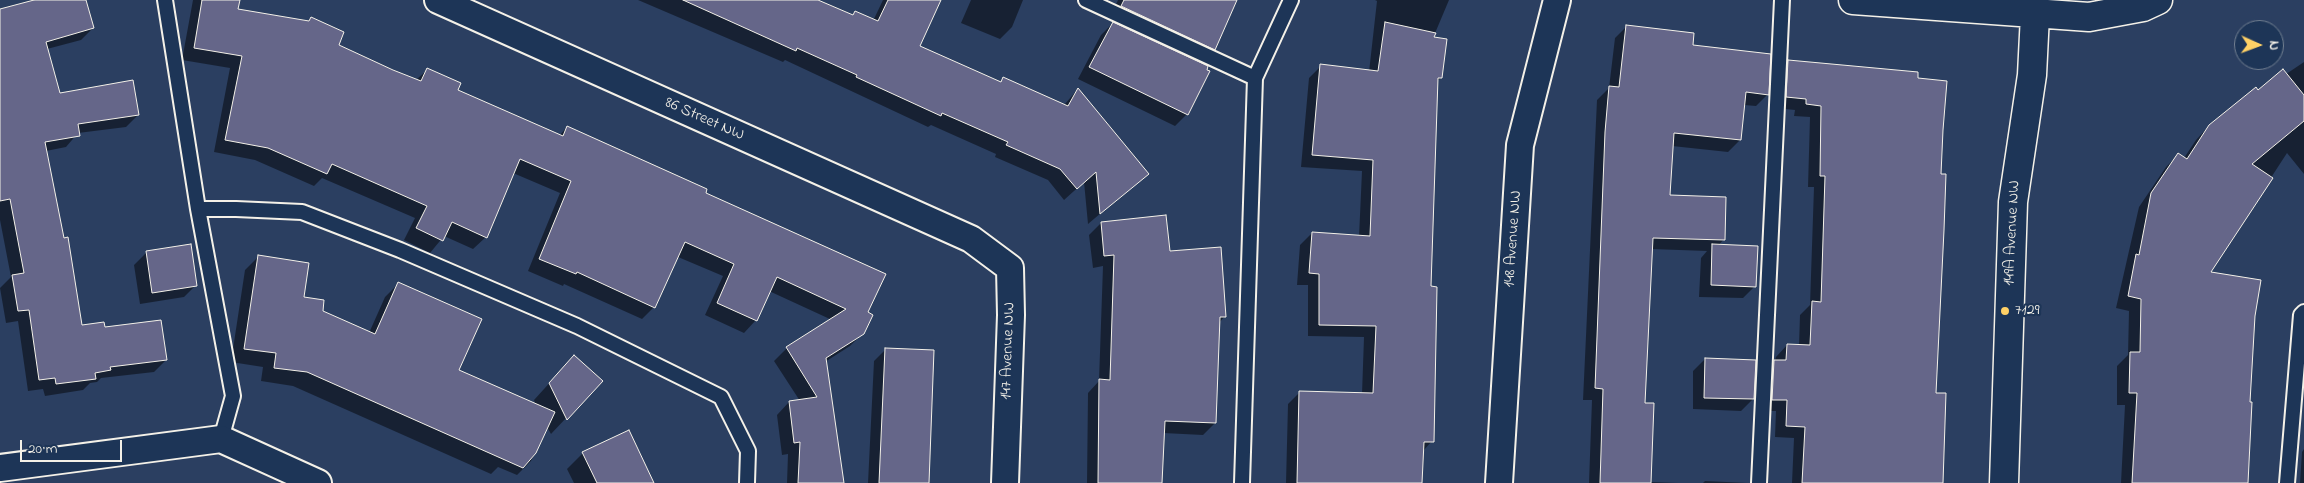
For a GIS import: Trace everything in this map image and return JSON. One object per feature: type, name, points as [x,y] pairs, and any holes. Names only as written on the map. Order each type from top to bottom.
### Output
[{"type":"street","name":"86 Street NW","points":[[438,0],[971,239]]},
{"type":"street","name":"148 Avenue NW","points":[[1499,483],[1520,145],[1557,0]]},
{"type":"street","points":[[1853,0],[2035,15],[2089,17],[2143,6],[2158,0]]},
{"type":"street","name":"149A Avenue NW","points":[[2004,483],[2013,202],[2032,75],[2035,15]]},
{"type":"street","name":"147 Avenue NW","points":[[971,239],[1010,268],[1011,315],[1005,483]]},
{"type":"street","points":[[0,468],[221,439],[318,483]]},
{"type":"lane","points":[[164,0],[198,210],[233,396],[221,439]]},
{"type":"lane","points":[[1086,0],[1255,78]]},
{"type":"lane","points":[[1242,483],[1255,78],[1291,0]]},
{"type":"lane","points":[[1759,483],[1782,0]]},
{"type":"lane","points":[[198,210],[236,209],[302,212],[400,250],[577,326],[721,397],[748,451],[747,483]]},
{"type":"lane","points":[[2287,483],[2300,325],[2301,316],[2304,312]]},
{"type":"building","points":[[34,0],[86,0],[94,28],[46,42],[60,93],[133,80],[139,115],[78,124],[80,136],[45,142],[64,238],[68,237],[82,325],[104,322],[105,327],[161,320],[167,360],[110,367],[111,370],[95,373],[96,379],[56,384],[55,378],[39,380],[29,310],[18,311],[12,275],[24,273],[10,199],[0,201],[0,9]]},
{"type":"building","points":[[202,0],[240,0],[238,9],[309,21],[311,17],[344,32],[339,45],[393,70],[421,81],[427,68],[461,83],[458,90],[563,136],[567,126],[707,189],[706,193],[886,274],[868,312],[873,315],[864,334],[826,358],[844,483],[798,483],[800,442],[794,443],[789,401],[817,397],[786,347],[846,309],[777,277],[757,321],[717,303],[734,264],[685,242],[655,308],[577,272],[576,274],[539,259],[571,181],[520,159],[487,238],[452,222],[443,241],[416,228],[427,206],[332,164],[327,174],[268,148],[225,140],[242,56],[194,48]]},
{"type":"building","points":[[683,0],[818,0],[853,15],[855,11],[878,21],[888,0],[941,0],[920,46],[1001,82],[1003,77],[1068,106],[1078,88],[1149,174],[1100,214],[1096,172],[1077,189],[1060,169],[1006,145],[1008,142],[942,113],[941,116],[797,48],[796,51]]},
{"type":"building","points":[[1124,0],[1237,0],[1215,50],[1121,6]]},
{"type":"building","points":[[1113,22],[1208,66],[1207,70],[1210,71],[1188,115],[1089,67]]},
{"type":"building","points":[[1385,22],[1436,33],[1434,37],[1447,39],[1442,78],[1438,78],[1431,286],[1437,287],[1434,442],[1424,442],[1422,483],[1297,483],[1299,391],[1373,393],[1376,326],[1319,325],[1319,274],[1309,273],[1312,232],[1370,236],[1373,160],[1312,155],[1320,64],[1378,71]]},
{"type":"building","points":[[1626,25],[1694,33],[1693,45],[1771,54],[1769,95],[1746,92],[1741,140],[1674,133],[1670,195],[1726,197],[1725,240],[1653,238],[1645,403],[1654,403],[1651,483],[1600,483],[1603,389],[1595,388],[1605,132],[1609,86],[1619,87]]},
{"type":"building","points":[[1788,60],[1918,72],[1918,78],[1947,81],[1941,174],[1946,174],[1936,393],[1946,393],[1943,483],[1802,483],[1805,427],[1786,426],[1787,400],[1772,400],[1774,360],[1786,360],[1787,344],[1810,345],[1812,301],[1821,302],[1825,176],[1820,176],[1821,106],[1806,104],[1806,99],[1786,97]]},
{"type":"building","points":[[2284,70],[2304,95],[2304,121],[2252,164],[2273,178],[2211,272],[2261,280],[2255,316],[2248,483],[2132,483],[2137,393],[2129,393],[2130,352],[2140,352],[2141,299],[2128,296],[2136,254],[2139,255],[2151,193],[2178,153],[2187,159],[2209,125],[2256,87],[2258,90]]},
{"type":"building","points":[[1166,215],[1170,251],[1221,247],[1226,317],[1220,317],[1216,423],[1165,421],[1162,483],[1098,483],[1099,379],[1110,380],[1114,255],[1104,256],[1101,222]]},
{"type":"building","points":[[191,244],[197,286],[152,293],[146,251]]},
{"type":"building","points":[[1712,244],[1758,246],[1756,287],[1711,285]]},
{"type":"building","points":[[258,255],[309,263],[304,297],[324,300],[323,311],[375,334],[398,282],[482,319],[459,370],[555,412],[536,453],[523,468],[307,372],[274,368],[276,353],[244,349]]},
{"type":"building","points":[[885,348],[934,350],[929,483],[879,483]]},
{"type":"building","points":[[574,355],[603,381],[567,420],[549,383]]},
{"type":"building","points":[[1705,358],[1756,360],[1754,399],[1704,398]]},
{"type":"building","points":[[629,430],[654,483],[597,483],[582,452]]},
{"type":"place","name":"7129","points":[[2005,311]]}]
